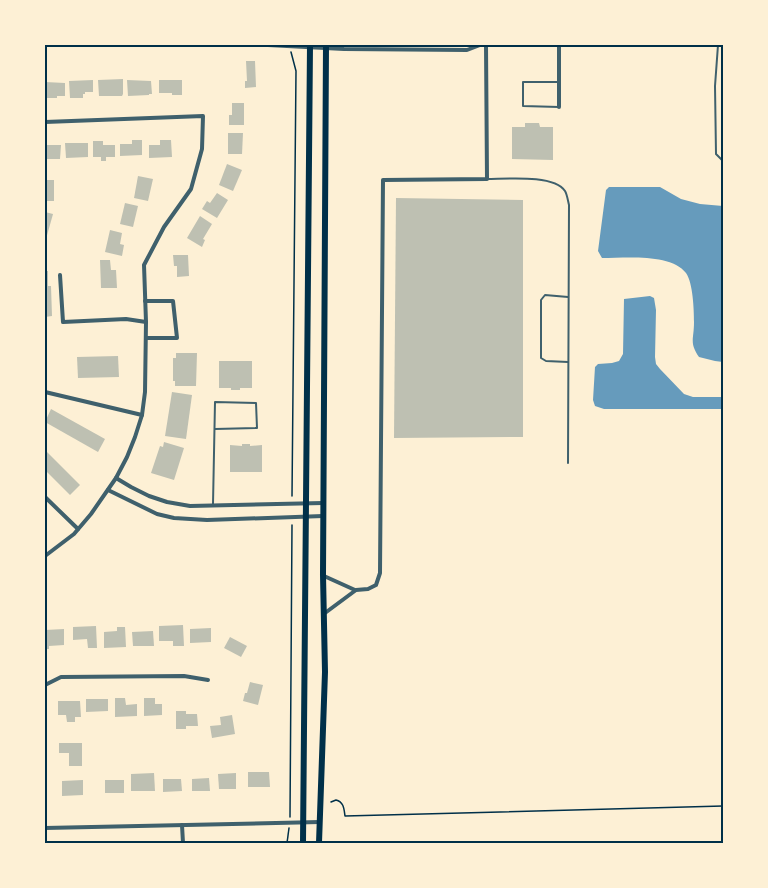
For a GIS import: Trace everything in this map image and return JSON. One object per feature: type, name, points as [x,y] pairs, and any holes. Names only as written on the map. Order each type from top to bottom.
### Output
[{"type":"main road","points":[[303,843],[310,46]]},
{"type":"main road","points":[[320,843],[325,672],[323,516],[326,46]]},
{"type":"street","points":[[268,45],[467,50],[480,45]]},
{"type":"street","points":[[323,575],[356,590],[368,589],[376,585],[380,573],[383,180],[487,179],[486,45]]},
{"type":"street","points":[[559,45],[559,106]]},
{"type":"street","points":[[45,122],[203,117],[202,149],[191,189],[164,227],[144,265],[145,392],[142,415],[127,457],[108,490],[78,530],[45,556]]},
{"type":"street","points":[[60,275],[63,322],[126,319],[146,322]]},
{"type":"street","points":[[146,301],[174,300],[177,338],[146,338]]},
{"type":"street","points":[[45,392],[142,415]]},
{"type":"street","points":[[116,478],[167,502],[190,506],[324,503]]},
{"type":"street","points":[[108,490],[158,514],[174,518],[207,520],[323,516]]},
{"type":"street","points":[[45,497],[78,530]]},
{"type":"street","points":[[324,614],[356,590]]},
{"type":"street","points":[[45,685],[61,677],[184,676],[208,680]]},
{"type":"street","points":[[45,828],[320,822]]},
{"type":"street","points":[[182,825],[183,843]]},
{"type":"lane","points":[[718,45],[715,86],[716,154],[723,161]]},
{"type":"lane","points":[[559,82],[523,82],[523,106],[559,106]]},
{"type":"lane","points":[[487,179],[543,180],[556,183],[565,191],[569,204],[568,463]]},
{"type":"lane","points":[[568,297],[545,295],[541,300],[541,358],[546,361],[568,362]]},
{"type":"lane","points":[[213,506],[215,402],[256,403],[257,428],[215,429]]},
{"type":"path","points":[[291,46],[296,70],[292,503]]},
{"type":"path","points":[[287,843],[291,802],[292,516]]},
{"type":"path","points":[[331,802],[336,800],[342,802],[345,816],[723,807]]},
{"type":"water","points":[[609,187],[660,187],[681,199],[700,204],[723,206],[723,362],[699,357],[694,348],[692,289],[686,273],[670,262],[659,259],[602,258],[598,251],[606,190]]},
{"type":"water","points":[[650,296],[654,298],[656,310],[656,364],[684,394],[693,397],[723,397],[723,409],[604,409],[595,406],[593,400],[595,367],[598,364],[619,361],[623,354],[624,299]]},
{"type":"building","points":[[246,61],[255,61],[256,87],[245,88]]},
{"type":"building","points":[[123,79],[122,96],[99,96],[98,80]]},
{"type":"building","points":[[93,80],[93,92],[85,92],[83,98],[70,98],[69,81]]},
{"type":"building","points":[[127,80],[151,81],[152,94],[128,96]]},
{"type":"building","points":[[159,80],[182,80],[182,95],[159,93]]},
{"type":"building","points":[[45,82],[65,83],[65,96],[45,98]]},
{"type":"building","points":[[232,103],[244,103],[244,125],[229,125]]},
{"type":"building","points":[[525,123],[539,123],[540,127],[553,127],[553,160],[512,159],[512,127],[525,127]]},
{"type":"building","points":[[228,133],[243,133],[242,154],[228,154]]},
{"type":"building","points":[[132,140],[142,140],[142,155],[120,156],[120,144],[132,144]]},
{"type":"building","points":[[160,140],[171,140],[172,157],[149,158],[149,145],[160,145]]},
{"type":"building","points":[[93,141],[103,141],[103,145],[115,145],[115,157],[106,157],[106,161],[101,161],[101,157],[93,157]]},
{"type":"building","points":[[65,143],[88,143],[88,157],[66,158]]},
{"type":"building","points":[[45,145],[61,145],[60,159],[45,159]]},
{"type":"building","points":[[227,164],[242,170],[233,191],[219,185]]},
{"type":"building","points":[[138,176],[153,179],[148,201],[134,198]]},
{"type":"building","points":[[45,180],[54,180],[54,201],[45,201]]},
{"type":"building","points":[[217,193],[228,200],[217,218],[202,209],[207,201],[210,203]]},
{"type":"building","points":[[396,198],[523,200],[523,437],[394,438]]},
{"type":"building","points":[[125,203],[138,206],[133,227],[120,224]]},
{"type":"building","points":[[45,212],[53,214],[46,239],[45,239]]},
{"type":"building","points":[[200,216],[212,224],[203,239],[205,240],[202,247],[187,238]]},
{"type":"building","points":[[110,230],[122,233],[120,244],[124,245],[122,256],[105,252]]},
{"type":"building","points":[[173,255],[188,255],[189,276],[177,277],[177,266],[174,266]]},
{"type":"building","points":[[100,260],[110,260],[111,270],[116,270],[117,288],[101,288]]},
{"type":"building","points":[[45,271],[48,271],[48,286],[51,286],[52,316],[45,317]]},
{"type":"building","points":[[176,353],[197,353],[196,386],[175,386],[173,358],[176,358]]},
{"type":"building","points":[[118,356],[119,377],[78,378],[77,357]]},
{"type":"building","points":[[219,361],[252,361],[252,388],[231,390],[231,388],[219,388]]},
{"type":"building","points":[[172,392],[192,395],[186,439],[165,436]]},
{"type":"building","points":[[51,409],[105,439],[98,452],[45,422]]},
{"type":"building","points":[[164,442],[184,448],[174,480],[151,473],[160,446],[163,447]]},
{"type":"building","points":[[242,444],[262,445],[262,472],[230,472],[230,445],[242,446]]},
{"type":"building","points":[[45,450],[80,485],[70,495],[45,470]]},
{"type":"building","points":[[183,625],[184,646],[173,646],[173,641],[159,641],[159,626]]},
{"type":"building","points":[[96,626],[97,648],[88,648],[87,639],[73,640],[73,627]]},
{"type":"building","points":[[117,627],[125,627],[126,647],[104,648],[104,632],[117,631]]},
{"type":"building","points":[[211,628],[211,642],[190,643],[190,629]]},
{"type":"building","points":[[64,629],[64,645],[49,646],[49,649],[45,649],[45,630]]},
{"type":"building","points":[[153,631],[154,646],[133,646],[132,632]]},
{"type":"building","points":[[230,637],[247,646],[241,657],[224,648]]},
{"type":"building","points":[[250,682],[263,685],[258,705],[243,701]]},
{"type":"building","points":[[115,698],[125,698],[126,705],[137,704],[137,716],[115,717]]},
{"type":"building","points":[[144,698],[155,698],[155,704],[162,704],[162,715],[144,716]]},
{"type":"building","points":[[86,699],[108,699],[108,711],[86,712]]},
{"type":"building","points":[[58,701],[80,701],[81,717],[75,717],[75,722],[67,722],[66,715],[58,715]]},
{"type":"building","points":[[176,711],[197,714],[198,726],[176,729]]},
{"type":"building","points":[[232,715],[235,734],[212,738],[210,726],[221,725],[220,717]]},
{"type":"building","points":[[59,743],[82,743],[82,766],[69,766],[69,753],[59,753]]},
{"type":"building","points":[[248,772],[269,772],[270,787],[248,787]]},
{"type":"building","points":[[154,773],[155,791],[131,791],[131,774]]},
{"type":"building","points":[[236,773],[236,789],[219,789],[218,774]]},
{"type":"building","points":[[209,778],[210,791],[192,791],[192,779]]},
{"type":"building","points":[[163,779],[181,779],[182,791],[163,792]]},
{"type":"building","points":[[83,780],[83,795],[62,796],[62,781]]},
{"type":"building","points":[[105,780],[124,780],[124,793],[105,793]]}]
